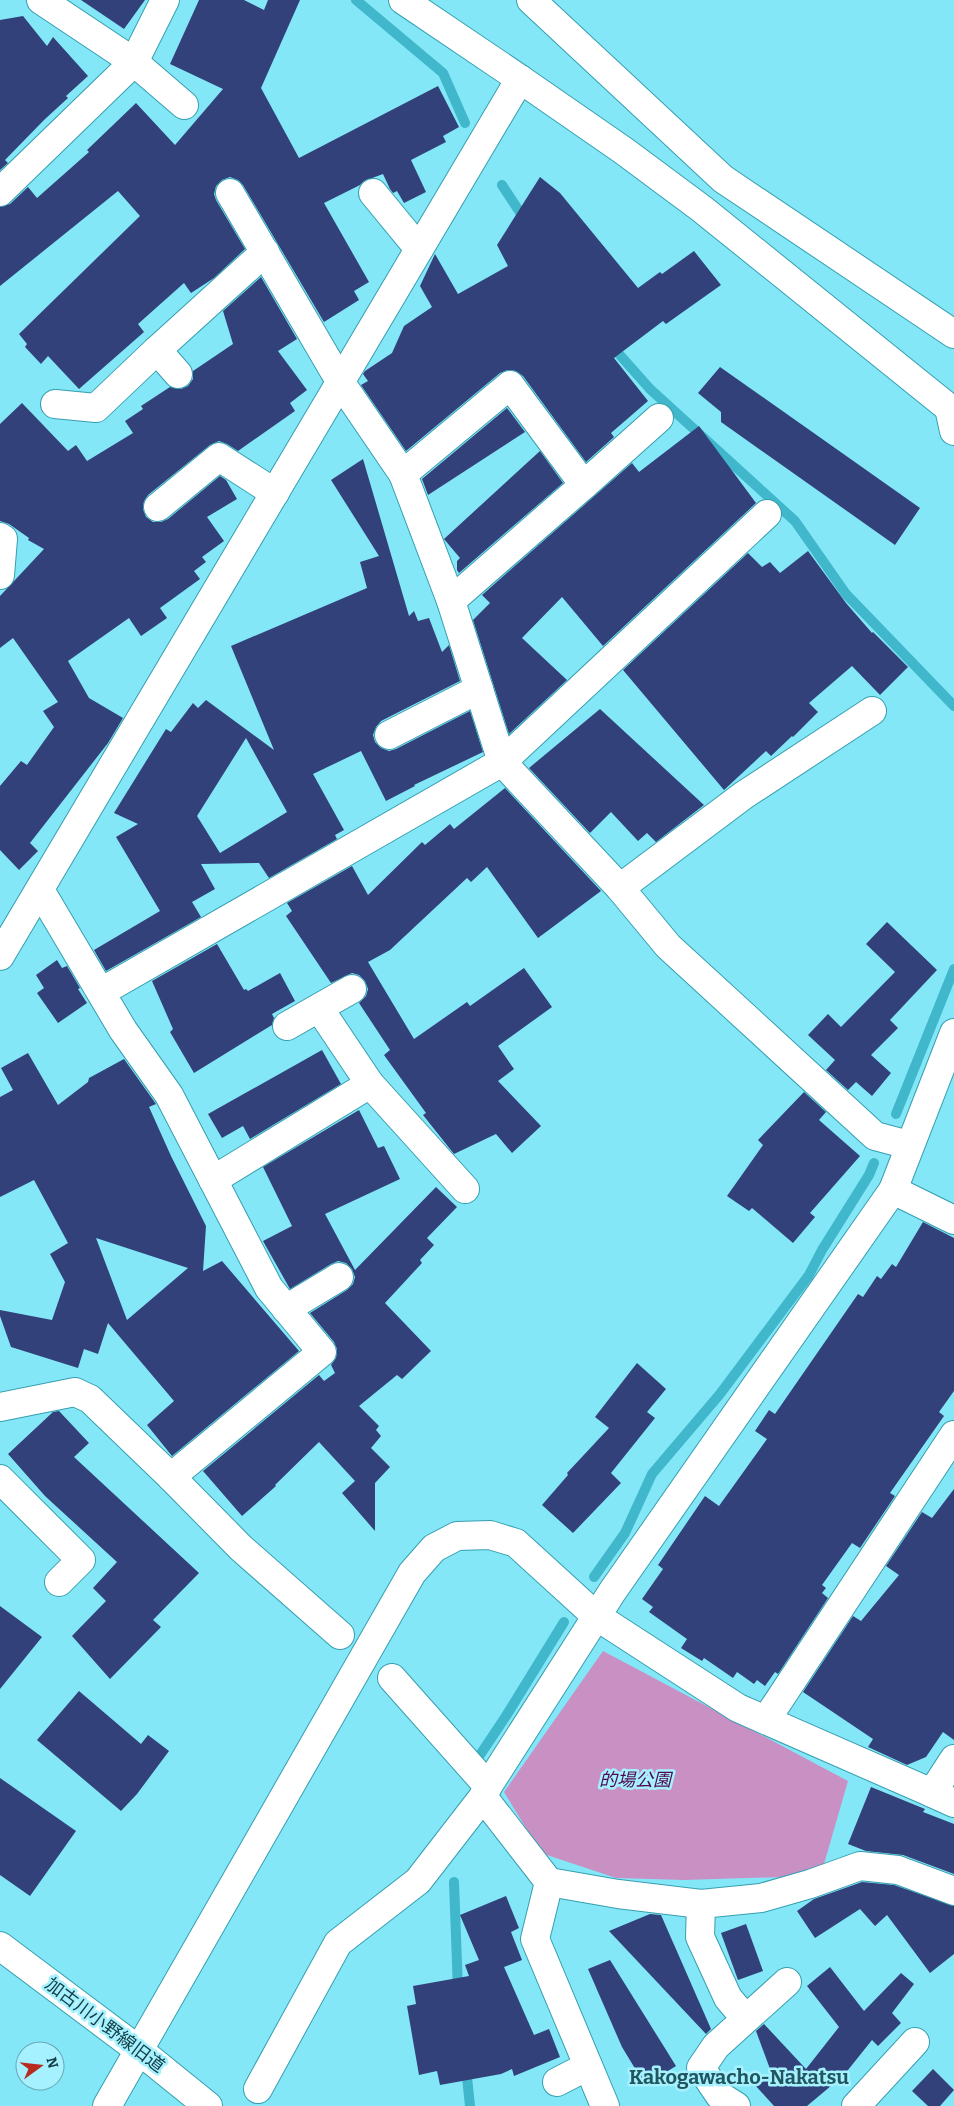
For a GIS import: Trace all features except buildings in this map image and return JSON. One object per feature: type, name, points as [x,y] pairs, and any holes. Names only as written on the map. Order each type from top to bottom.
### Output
[{"type":"street","points":[[41,0],[134,62],[184,106]]},
{"type":"street","points":[[0,192],[134,62],[165,0]]},
{"type":"street","points":[[403,0],[624,151],[702,209],[949,408],[954,431]]},
{"type":"street","points":[[531,0],[723,178],[954,334]]},
{"type":"street","points":[[0,956],[520,79]]},
{"type":"street","points":[[230,193],[341,382],[403,474],[451,601],[502,762],[620,888],[668,946],[875,1136],[909,1144]]},
{"type":"street","points":[[373,193],[419,249]]},
{"type":"street","points":[[55,404],[96,408],[265,252]]},
{"type":"street","points":[[157,350],[178,374]]},
{"type":"street","points":[[403,474],[510,385],[584,484]]},
{"type":"street","points":[[451,601],[660,418]]},
{"type":"street","points":[[158,508],[219,457],[275,493]]},
{"type":"street","points":[[101,992],[502,762],[767,514]]},
{"type":"street","points":[[0,537],[3,539],[0,575]]},
{"type":"street","points":[[389,735],[479,689]]},
{"type":"street","points":[[620,888],[744,795],[872,711]]},
{"type":"street","points":[[40,890],[123,1030],[169,1095],[269,1288],[322,1352],[171,1477]]},
{"type":"street","points":[[287,1026],[352,990]]},
{"type":"street","points":[[319,1008],[370,1084],[465,1189]]},
{"type":"street","points":[[258,2089],[338,1943],[418,1881],[486,1792],[596,1616],[893,1190],[909,1144],[954,1033]]},
{"type":"street","points":[[213,1180],[370,1084]]},
{"type":"street","points":[[893,1190],[954,1220]]},
{"type":"street","points":[[286,1309],[338,1277]]},
{"type":"street","points":[[0,1407],[75,1392],[90,1399],[241,1548],[340,1635]]},
{"type":"street","points":[[766,1720],[954,1435]]},
{"type":"street","points":[[0,1479],[81,1560],[59,1582]]},
{"type":"street","points":[[107,2106],[412,1573],[434,1548],[457,1536],[490,1535],[516,1543],[596,1616],[738,1708],[943,1798],[954,1759]]},
{"type":"street","points":[[392,1678],[486,1792],[549,1882],[618,1894],[700,1904],[761,1898],[810,1884],[860,1866],[898,1870],[954,1891]]},
{"type":"street","points":[[549,1882],[535,1939],[605,2106]]},
{"type":"street","points":[[700,1904],[700,1937],[728,1998],[745,2018]]},
{"type":"street","name":"加古川小野線旧道","points":[[0,1946],[140,2051],[208,2106]]},
{"type":"street","points":[[736,2106],[720,2096],[701,2068],[716,2046],[787,1982]]},
{"type":"street","points":[[856,2106],[915,2042]]},
{"type":"street","points":[[557,2082],[588,2066]]},
{"type":"green space","name":"的場公園","points":[[603,1651],[848,1781],[824,1864],[784,1877],[684,1880],[616,1878],[541,1853],[504,1792]]},
{"type":"waterway","points":[[356,0],[443,73],[465,123]]},
{"type":"waterway","points":[[502,185],[525,220]]},
{"type":"waterway","points":[[611,345],[650,389],[795,521],[846,594],[954,706]]},
{"type":"waterway","points":[[896,1114],[954,969]]},
{"type":"waterway","points":[[594,1577],[625,1533],[652,1474],[720,1394],[809,1275],[822,1250],[869,1175],[874,1163]]},
{"type":"waterway","points":[[476,1761],[564,1622]]},
{"type":"waterway","points":[[454,1882],[458,1991]]},
{"type":"waterway","points":[[466,2068],[470,2106]]},
{"type":"district","name":"Kakogawacho-Nakatsu","points":[[739,2077]]}]
